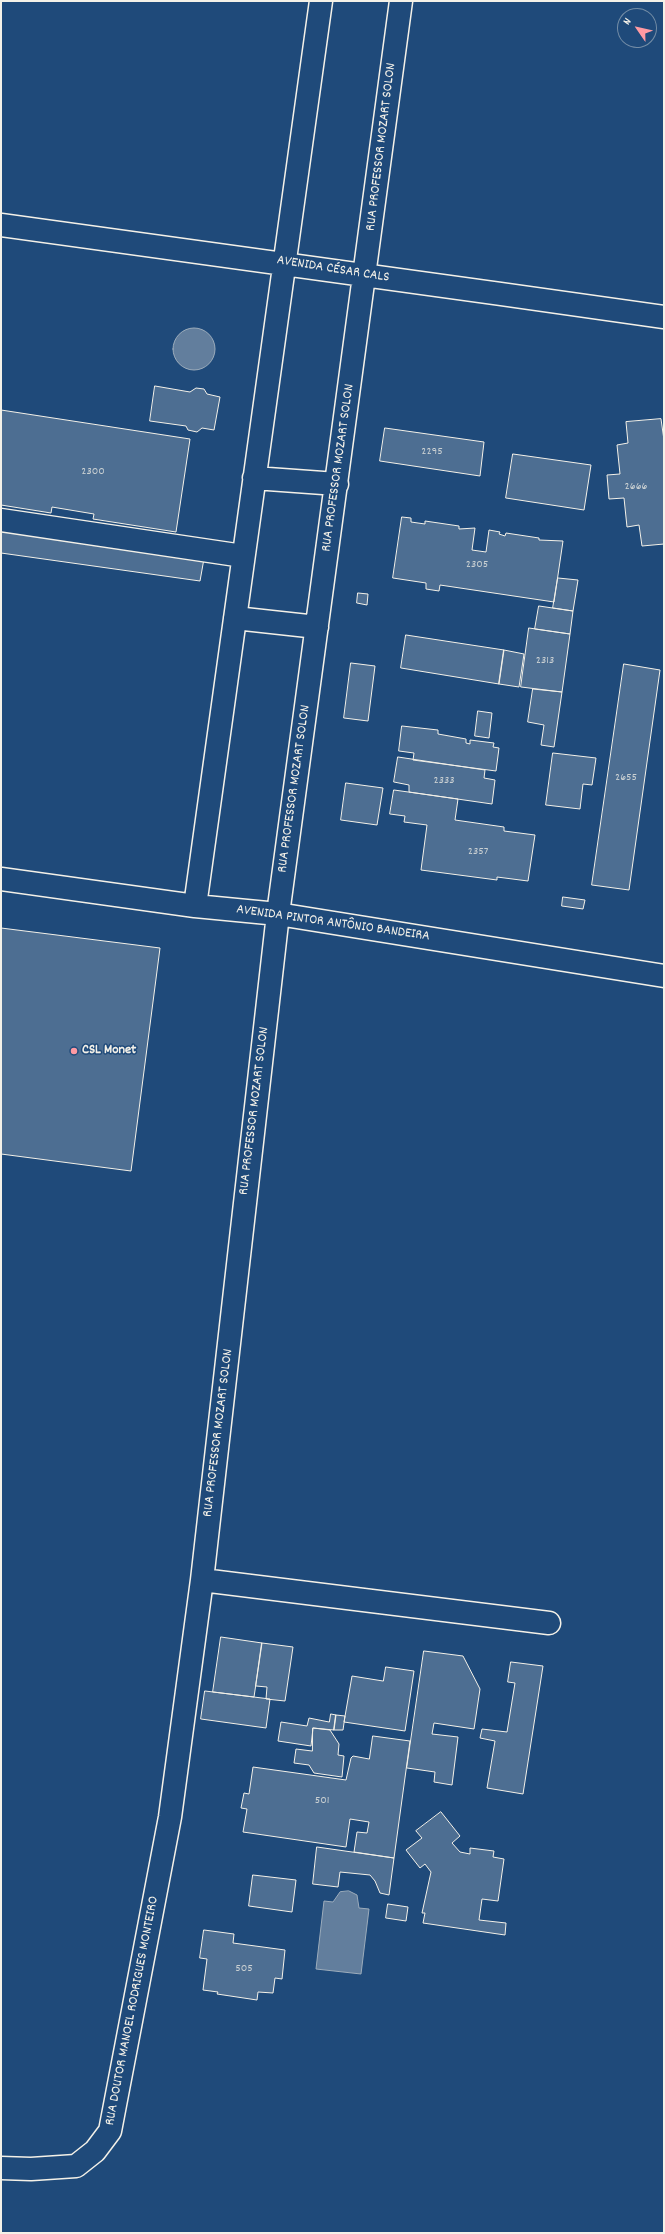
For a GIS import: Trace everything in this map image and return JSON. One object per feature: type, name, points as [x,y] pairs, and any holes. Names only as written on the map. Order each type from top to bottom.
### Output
[{"type":"street","points":[[195,906],[321,1]]},
{"type":"street","name":"RUA PROFESSOR MOZART SOLON","points":[[170,1816],[202,1580],[278,914],[336,484],[366,276],[401,1]]},
{"type":"street","name":"AVENIDA CÉSAR CALS","points":[[1,225],[284,262],[366,276],[664,317]]},
{"type":"street","points":[[254,478],[336,484]]},
{"type":"street","points":[[1,520],[244,556]]},
{"type":"street","points":[[235,618],[317,627]]},
{"type":"street","name":"AVENIDA PINTOR ANTÔNIO BANDEIRA","points":[[1,879],[195,906],[278,914],[664,976]]},
{"type":"street","points":[[202,1580],[549,1623]]},
{"type":"street","name":"RUA DOUTOR MANOEL RODRIGUES MONTEIRO","points":[[1,2168],[30,2169],[76,2166],[95,2151],[110,2131],[170,1816]]},
{"type":"water","points":[[190,328],[198,328],[206,331],[212,337],[215,349],[212,361],[206,367],[198,370],[190,370],[182,367],[176,361],[173,353],[173,345],[176,337],[182,331]]},
{"type":"water","points":[[349,1891],[357,1895],[359,1908],[369,1909],[361,1974],[316,1969],[324,1901],[333,1902],[340,1892]]},
{"type":"building","points":[[155,386],[190,392],[196,388],[204,389],[207,394],[220,397],[214,430],[202,428],[197,432],[188,430],[186,426],[150,421]]},
{"type":"building","points":[[1,410],[190,439],[176,532],[93,519],[94,514],[52,507],[51,513],[1,505]]},
{"type":"building","points":[[661,419],[664,440],[664,544],[642,546],[639,525],[627,527],[624,498],[609,499],[607,475],[620,474],[617,445],[628,443],[626,422]]},
{"type":"building","points":[[385,428],[484,442],[480,476],[380,461]]},
{"type":"building","points":[[513,454],[591,465],[584,510],[506,498]]},
{"type":"building","points":[[402,517],[411,518],[411,522],[425,524],[425,521],[459,526],[459,529],[475,528],[472,550],[486,552],[489,530],[500,532],[499,534],[505,536],[506,533],[539,538],[539,540],[563,541],[554,602],[440,585],[439,591],[426,589],[426,583],[393,578]]},
{"type":"building","points":[[1,524],[205,553],[200,581],[1,553]]},
{"type":"building","points":[[558,578],[578,580],[573,611],[553,608]]},
{"type":"building","points":[[358,593],[368,594],[367,605],[357,603]]},
{"type":"building","points":[[539,606],[573,611],[570,634],[535,629]]},
{"type":"building","points":[[529,628],[570,634],[562,692],[521,687]]},
{"type":"building","points":[[406,635],[504,650],[499,684],[401,668]]},
{"type":"building","points":[[504,650],[524,654],[519,687],[499,684]]},
{"type":"building","points":[[351,663],[375,666],[368,721],[344,718]]},
{"type":"building","points":[[624,664],[660,670],[629,890],[592,885]]},
{"type":"building","points":[[533,689],[562,692],[554,747],[541,745],[544,725],[528,722]]},
{"type":"building","points":[[478,711],[492,713],[489,738],[475,736]]},
{"type":"building","points":[[402,726],[438,730],[438,734],[466,739],[466,743],[470,744],[470,740],[494,743],[493,747],[499,748],[496,771],[413,760],[414,753],[399,751]]},
{"type":"building","points":[[553,753],[596,758],[592,785],[583,784],[580,809],[546,805]]},
{"type":"building","points":[[398,757],[485,770],[484,778],[495,780],[492,804],[409,792],[409,785],[394,782]]},
{"type":"building","points":[[346,783],[383,788],[377,825],[341,820]]},
{"type":"building","points":[[394,790],[458,799],[455,820],[504,827],[504,831],[535,835],[528,881],[497,877],[497,880],[421,870],[427,825],[404,822],[405,816],[390,814]]},
{"type":"building","points":[[563,897],[585,900],[583,909],[562,906]]},
{"type":"building","name":"CSL Monet","points":[[1,928],[160,948],[131,1171],[1,1154]]},
{"type":"building","points":[[221,1637],[262,1643],[254,1697],[213,1692]]},
{"type":"building","points":[[262,1643],[293,1647],[285,1701],[266,1699],[267,1687],[256,1686]]},
{"type":"building","points":[[424,1651],[463,1656],[480,1689],[474,1729],[434,1723],[432,1734],[458,1737],[452,1785],[434,1782],[435,1772],[407,1768]]},
{"type":"building","points":[[511,1662],[543,1666],[523,1794],[487,1788],[495,1741],[480,1738],[482,1729],[507,1732],[515,1683],[508,1682]]},
{"type":"building","points":[[386,1667],[414,1671],[405,1731],[344,1722],[352,1676],[383,1681]]},
{"type":"building","points":[[205,1691],[270,1699],[266,1728],[201,1719]]},
{"type":"building","points":[[331,1714],[336,1715],[334,1730],[313,1728],[311,1746],[278,1741],[281,1722],[307,1726],[309,1718],[329,1722]]},
{"type":"building","points":[[336,1715],[345,1716],[343,1730],[334,1730]]},
{"type":"building","points":[[313,1728],[330,1730],[339,1744],[338,1755],[344,1756],[342,1777],[314,1773],[309,1765],[294,1763],[296,1749],[312,1751]]},
{"type":"building","points":[[373,1736],[410,1741],[394,1858],[354,1852],[357,1832],[367,1833],[369,1822],[350,1819],[346,1847],[243,1832],[247,1809],[241,1808],[244,1793],[249,1794],[253,1767],[346,1780],[351,1758],[353,1756],[369,1759]]},
{"type":"building","points":[[441,1812],[460,1836],[452,1843],[460,1852],[470,1854],[470,1848],[494,1851],[493,1857],[504,1859],[498,1901],[482,1899],[479,1920],[506,1923],[505,1935],[423,1923],[425,1913],[422,1913],[431,1872],[425,1864],[420,1868],[406,1850],[422,1838],[416,1831]]},
{"type":"building","points":[[317,1847],[394,1858],[389,1895],[380,1893],[375,1881],[370,1875],[340,1872],[338,1887],[313,1884]]},
{"type":"building","points":[[253,1875],[296,1880],[292,1912],[249,1906]]},
{"type":"building","points":[[388,1904],[408,1907],[406,1921],[386,1918]]},
{"type":"building","points":[[204,1930],[234,1934],[233,1943],[285,1950],[282,1979],[275,1978],[273,1993],[258,1992],[257,2000],[217,1994],[218,1992],[203,1990],[207,1959],[200,1958]]},
{"type":"place","name":"CSL Monet","points":[[74,1051]]}]
